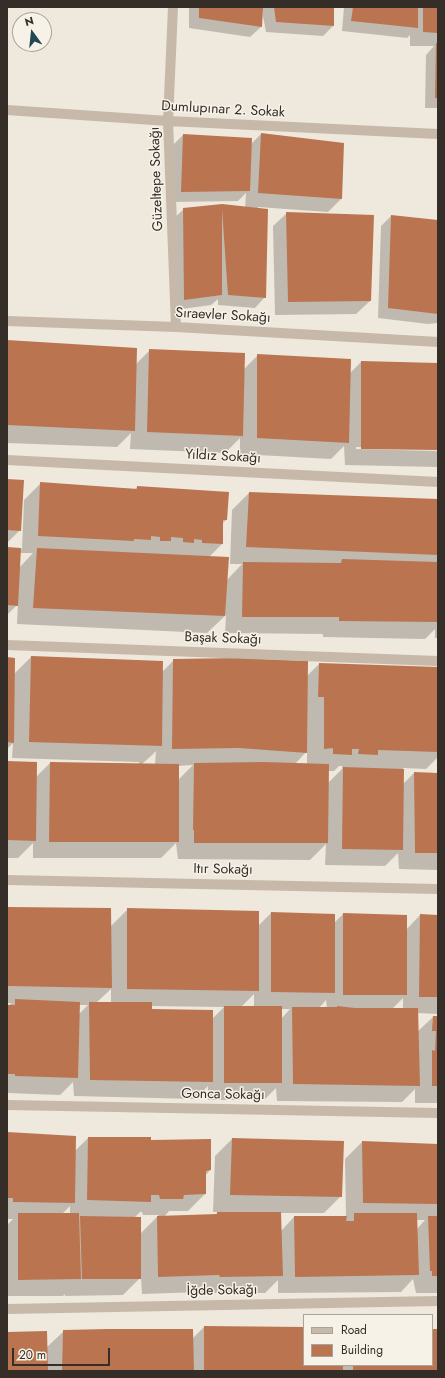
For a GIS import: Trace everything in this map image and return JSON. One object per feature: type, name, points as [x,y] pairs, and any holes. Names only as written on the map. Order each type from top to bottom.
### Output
[{"type":"street","name":"Güzeltepe Sokağı","points":[[173,7],[168,122],[176,327]]},
{"type":"street","name":"Dumlupınar 2. Sokak","points":[[7,110],[168,122],[438,134]]},
{"type":"street","name":"Sıraevler Sokağı","points":[[7,321],[176,327],[438,342]]},
{"type":"street","name":"Yıldız Sokağı","points":[[7,460],[438,482]]},
{"type":"street","name":"Başak Sokağı","points":[[7,645],[438,661]]},
{"type":"street","name":"Itır Sokağı","points":[[7,880],[438,889]]},
{"type":"street","name":"Gonca Sokağı","points":[[7,1105],[438,1113]]},
{"type":"street","name":"İğde Sokağı","points":[[7,1309],[438,1301]]},
{"type":"building","points":[[199,7],[263,7],[262,27],[199,18]]},
{"type":"building","points":[[274,7],[334,7],[334,26],[276,22]]},
{"type":"building","points":[[353,7],[418,7],[418,28],[351,21]]},
{"type":"building","points":[[423,7],[438,7],[438,33],[423,32]]},
{"type":"building","points":[[436,43],[438,43],[438,98],[435,98]]},
{"type":"building","points":[[261,133],[344,143],[342,199],[258,193]]},
{"type":"building","points":[[183,134],[252,138],[250,191],[181,192]]},
{"type":"building","points":[[222,204],[268,209],[266,298],[228,295],[222,209],[222,295],[184,300],[183,208]]},
{"type":"building","points":[[286,212],[374,215],[371,301],[288,302]]},
{"type":"building","points":[[391,215],[438,220],[438,314],[388,308]]},
{"type":"building","points":[[7,340],[137,348],[135,431],[7,425]]},
{"type":"building","points":[[149,349],[245,353],[243,436],[147,432]]},
{"type":"building","points":[[257,354],[351,359],[349,443],[257,438]]},
{"type":"building","points":[[361,361],[438,363],[438,450],[361,449]]},
{"type":"building","points":[[7,479],[24,480],[21,531],[7,530]]},
{"type":"building","points":[[40,482],[137,489],[137,486],[229,492],[227,520],[223,520],[223,544],[202,543],[202,540],[194,539],[194,543],[183,542],[183,538],[171,537],[171,541],[160,541],[160,537],[151,536],[151,540],[134,539],[134,541],[38,536]]},
{"type":"building","points":[[249,492],[438,499],[438,555],[246,547]]},
{"type":"building","points":[[7,547],[21,548],[18,606],[7,605]]},
{"type":"building","points":[[37,548],[229,557],[225,616],[33,608]]},
{"type":"building","points":[[342,559],[438,562],[438,622],[339,621],[339,617],[242,617],[243,562],[341,563]]},
{"type":"building","points":[[31,656],[163,661],[162,746],[29,742]]},
{"type":"building","points":[[7,657],[15,658],[14,743],[7,742]]},
{"type":"building","points":[[239,658],[308,661],[307,753],[239,748],[172,749],[173,659]]},
{"type":"building","points":[[319,663],[438,667],[438,752],[378,750],[378,755],[358,754],[359,749],[352,749],[352,755],[333,754],[333,748],[324,749],[324,697],[318,697]]},
{"type":"building","points":[[7,761],[37,762],[36,841],[7,840]]},
{"type":"building","points":[[50,762],[179,764],[179,842],[49,842]]},
{"type":"building","points":[[264,762],[329,764],[328,843],[194,843],[194,763]]},
{"type":"building","points":[[343,767],[404,769],[403,850],[342,849]]},
{"type":"building","points":[[414,772],[438,773],[438,853],[415,853]]},
{"type":"building","points":[[7,907],[111,908],[112,988],[7,986]]},
{"type":"building","points":[[127,908],[259,911],[259,991],[127,989]]},
{"type":"building","points":[[271,912],[335,914],[335,993],[271,992]]},
{"type":"building","points":[[343,913],[407,915],[407,995],[343,995]]},
{"type":"building","points":[[420,914],[438,915],[438,997],[419,997]]},
{"type":"building","points":[[15,999],[80,1002],[78,1078],[15,1076],[15,1074],[7,1074],[7,1005],[15,1005]]},
{"type":"building","points":[[89,1002],[152,1002],[152,1009],[213,1010],[213,1082],[90,1080]]},
{"type":"building","points":[[224,1006],[282,1006],[282,1083],[224,1083]]},
{"type":"building","points":[[337,1006],[355,1008],[418,1008],[420,1086],[293,1084],[292,1007]]},
{"type":"building","points":[[433,1016],[438,1016],[438,1086],[432,1086],[432,1050],[435,1051],[436,1031],[432,1031]]},
{"type":"building","points":[[7,1132],[76,1136],[75,1203],[13,1202],[13,1198],[7,1198]]},
{"type":"building","points":[[88,1137],[151,1137],[151,1140],[211,1139],[211,1170],[206,1171],[206,1194],[184,1195],[183,1199],[160,1199],[159,1195],[151,1195],[151,1202],[87,1200]]},
{"type":"building","points":[[232,1138],[344,1141],[342,1197],[230,1195]]},
{"type":"building","points":[[362,1141],[438,1144],[438,1204],[363,1203]]},
{"type":"building","points":[[217,1212],[281,1212],[283,1276],[220,1277],[219,1275],[158,1277],[157,1216],[217,1214]]},
{"type":"building","points":[[18,1213],[79,1213],[81,1279],[18,1280]]},
{"type":"building","points":[[354,1213],[417,1213],[419,1275],[295,1277],[294,1216],[347,1216],[346,1221],[354,1221]]},
{"type":"building","points":[[80,1216],[141,1217],[141,1279],[82,1279]]},
{"type":"building","points":[[428,1216],[438,1216],[438,1276],[432,1276],[432,1271],[430,1271]]},
{"type":"building","points":[[204,1326],[303,1327],[303,1366],[343,1366],[343,1371],[204,1371]]},
{"type":"building","points":[[193,1329],[194,1371],[62,1371],[63,1330]]},
{"type":"building","points":[[433,1329],[438,1329],[438,1371],[353,1371],[353,1366],[433,1366]]},
{"type":"building","points":[[47,1331],[48,1371],[7,1371],[7,1332]]}]
